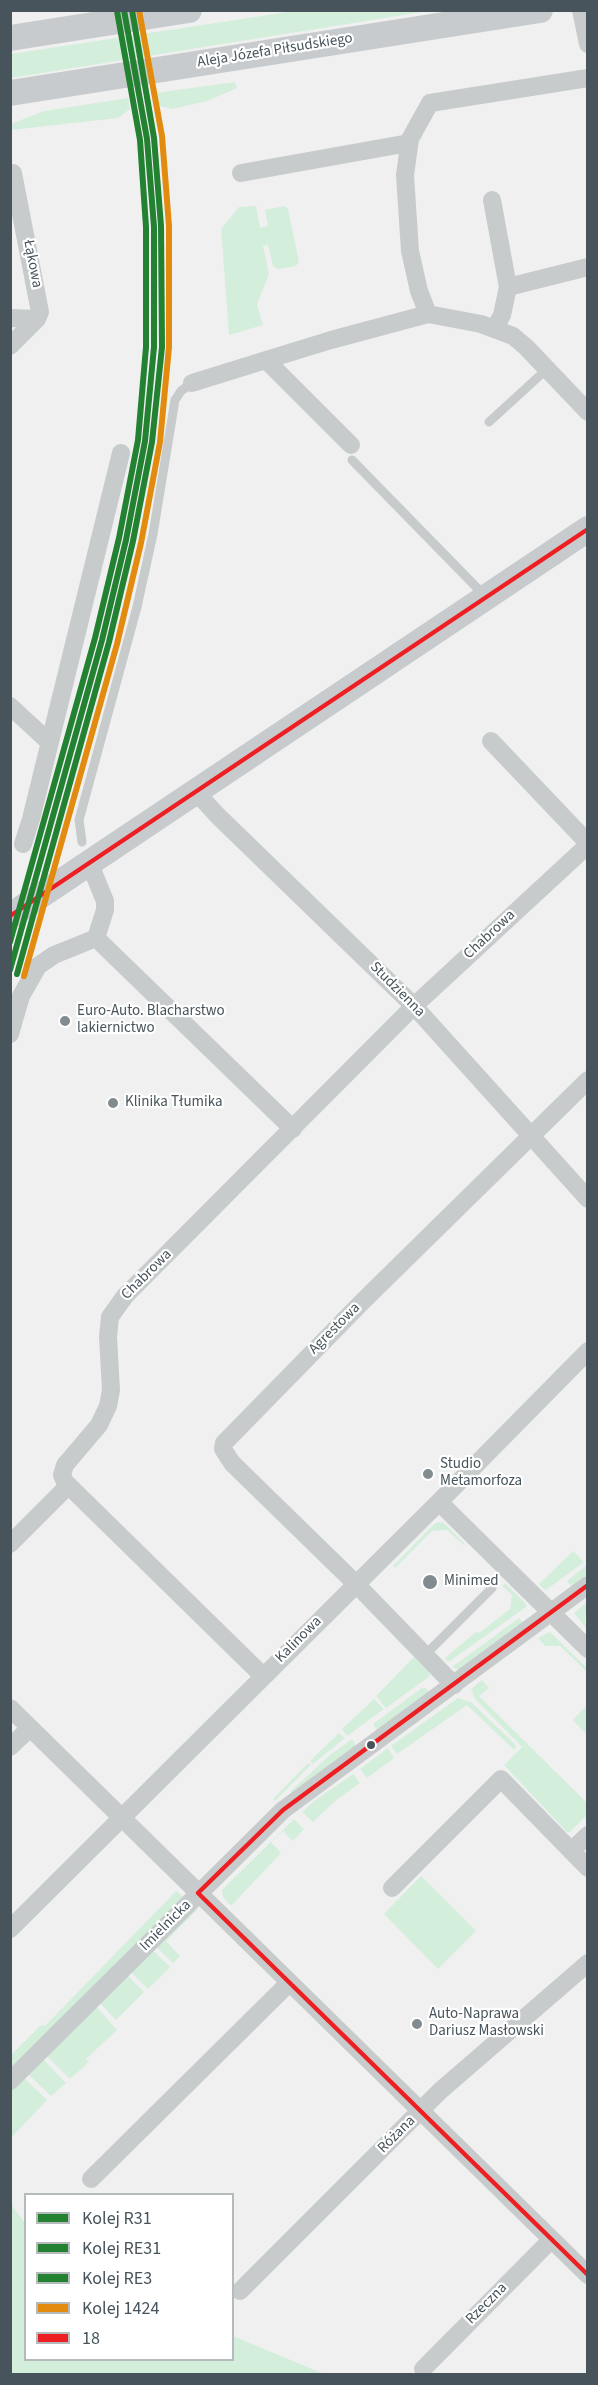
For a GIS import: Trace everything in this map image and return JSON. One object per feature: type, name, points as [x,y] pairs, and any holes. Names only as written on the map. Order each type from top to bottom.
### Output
[{"type":"main road","points":[[10,38],[189,10]]},
{"type":"main road","name":"Aleja Józefa Piłsudskiego","points":[[10,93],[540,10]]},
{"type":"main road","points":[[10,916],[86,852],[195,791],[588,528]]},
{"type":"street","points":[[581,10],[588,44]]},
{"type":"street","points":[[428,314],[413,270],[408,241],[405,175],[409,143],[430,103],[588,78]]},
{"type":"street","points":[[241,173],[409,143]]},
{"type":"street","name":"Łąkowa","points":[[13,173],[15,204],[39,302],[40,312],[37,319]]},
{"type":"street","points":[[492,200],[508,287],[502,315],[495,328]]},
{"type":"street","points":[[508,287],[588,267]]},
{"type":"street","points":[[192,383],[319,343],[428,314],[495,328],[519,341],[588,411]]},
{"type":"street","points":[[10,318],[37,319]]},
{"type":"street","points":[[10,346],[37,319]]},
{"type":"street","points":[[266,360],[352,453]]},
{"type":"street","points":[[23,844],[121,453]]},
{"type":"street","points":[[10,706],[49,742]]},
{"type":"street","name":"Chabrowa","points":[[67,1487],[62,1474],[63,1468],[99,1425],[108,1406],[111,1390],[108,1337],[110,1317],[116,1306],[414,1006],[588,844],[491,741]]},
{"type":"street","name":"Studzienna","points":[[195,791],[414,1006],[588,1199]]},
{"type":"street","points":[[86,852],[105,901],[105,910],[96,938]]},
{"type":"street","points":[[10,1034],[21,996],[38,966],[54,955],[96,938]]},
{"type":"street","points":[[96,938],[293,1129]]},
{"type":"street","name":"Agrestowa","points":[[355,1583],[231,1463],[223,1449],[224,1443],[588,1080]]},
{"type":"street","name":"Kalinowa","points":[[10,1929],[588,1351]]},
{"type":"street","points":[[10,1544],[67,1487],[263,1676]]},
{"type":"street","points":[[439,1502],[588,1649]]},
{"type":"street","points":[[355,1583],[454,1685]]},
{"type":"street","name":"Imielnicka","points":[[10,2081],[283,1810],[588,1585]]},
{"type":"street","points":[[10,1708],[588,2275]]},
{"type":"street","points":[[10,1747],[30,1728]]},
{"type":"street","points":[[392,1888],[501,1779],[588,1868]]},
{"type":"street","points":[[571,1851],[588,1835]]},
{"type":"street","name":"Różana","points":[[240,2291],[440,2091],[588,1963]]},
{"type":"street","points":[[91,2180],[290,1983]]},
{"type":"street","name":"Rzeczna","points":[[423,2369],[551,2240]]},
{"type":"lane","points":[[489,422],[547,369]]},
{"type":"lane","points":[[86,852],[79,820],[137,607],[153,534],[175,399],[192,383]]},
{"type":"lane","points":[[352,453],[486,597]]},
{"type":"lane","points":[[425,1655],[492,1588]]},
{"type":"green space","points":[[301,10],[428,11],[11,78],[11,54]]},
{"type":"green space","points":[[235,82],[237,88],[207,101],[172,109],[157,105],[155,93]]},
{"type":"green space","points":[[128,98],[130,109],[118,118],[11,130],[11,124],[44,111]]},
{"type":"green space","points":[[256,206],[260,228],[268,226],[265,210],[285,206],[288,209],[299,262],[296,266],[278,269],[273,266],[268,245],[263,246],[269,274],[257,304],[263,325],[229,335],[221,229],[239,207]]},
{"type":"green space","points":[[444,1523],[465,1544],[447,1530],[432,1531],[395,1568],[393,1566],[434,1524]]},
{"type":"green space","points":[[573,1551],[584,1562],[546,1590],[544,1589],[539,1584]]},
{"type":"green space","points":[[587,1565],[587,1574],[572,1587],[567,1581]]},
{"type":"green space","points":[[505,1583],[526,1604],[526,1607],[447,1661],[445,1658],[476,1632],[479,1633],[510,1609],[512,1595],[502,1586]]},
{"type":"green space","points":[[587,1602],[585,1619],[586,1628],[574,1613]]},
{"type":"green space","points":[[519,1618],[524,1623],[459,1670],[452,1667]]},
{"type":"green space","points":[[550,1632],[587,1668],[587,1672],[560,1646],[545,1646],[538,1638]]},
{"type":"green space","points":[[414,1657],[430,1676],[386,1708],[376,1696]]},
{"type":"green space","points":[[482,1680],[489,1688],[479,1696],[587,1803],[587,1815],[570,1832],[567,1832],[504,1765],[522,1747],[475,1699],[471,1689]]},
{"type":"green space","points":[[422,1688],[426,1688],[429,1692],[377,1730],[373,1724]]},
{"type":"green space","points":[[458,1698],[471,1702],[515,1744],[514,1750],[467,1705],[397,1754],[391,1746]]},
{"type":"green space","points":[[374,1699],[384,1709],[347,1736],[342,1729]]},
{"type":"green space","points":[[587,1705],[587,1735],[573,1720]]},
{"type":"green space","points":[[339,1733],[345,1738],[313,1764],[310,1761]]},
{"type":"green space","points":[[352,1739],[356,1746],[291,1793],[330,1755]]},
{"type":"green space","points":[[388,1748],[394,1758],[367,1778],[360,1769]]},
{"type":"green space","points":[[308,1763],[311,1765],[275,1801],[273,1799]]},
{"type":"green space","points":[[353,1774],[360,1783],[335,1801],[313,1822],[302,1812],[314,1801]]},
{"type":"green space","points":[[294,1819],[304,1829],[293,1841],[283,1831],[271,1842],[281,1853],[231,1906],[223,1897],[222,1890]]},
{"type":"green space","points":[[421,1876],[476,1931],[438,1969],[384,1914]]},
{"type":"green space","points":[[176,1891],[186,1899],[14,2070],[11,2067],[11,2055],[40,2026],[46,2025]]},
{"type":"green space","points":[[194,1909],[197,1910],[166,1941],[180,1956],[173,1963],[153,1944]]},
{"type":"green space","points":[[149,1947],[170,1967],[148,1989],[128,1969]]},
{"type":"green space","points":[[124,1972],[144,1992],[116,2020],[97,2000]]},
{"type":"green space","points":[[94,2004],[117,2030],[86,2059],[89,2062],[70,2079],[44,2053]]},
{"type":"green space","points":[[40,2056],[66,2083],[51,2096],[25,2071]]},
{"type":"green space","points":[[21,2075],[47,2100],[12,2137],[10,2086]]},
{"type":"green space","points":[[11,2204],[24,2222],[24,2361],[234,2361],[234,2336],[324,2374],[11,2374]]},
{"type":"rail line","name":"R31","points":[[10,970],[102,640],[126,540],[145,441],[154,347],[154,227],[147,139],[124,10]]},
{"type":"rail line","name":"RE31","points":[[17,974],[109,642],[133,541],[152,442],[162,347],[161,226],[154,138],[132,10]]},
{"type":"rail line","name":"1424","points":[[24,976],[117,644],[141,543],[160,442],[169,347],[169,226],[162,136],[139,10]]},
{"type":"rail line","name":"RE3","points":[[10,942],[95,638],[119,538],[138,440],[146,347],[146,227],[140,140],[117,11]]},
{"type":"transit line","name":"18","points":[[10,916],[588,529]]},
{"type":"transit line","name":"18","points":[[198,1893],[283,1810],[588,1585]]},
{"type":"transit line","name":"18","points":[[198,1893],[588,2275]]},
{"type":"place","name":"Euro-Auto. Blacharstwo lakiernictwo","points":[[65,1021]]},
{"type":"place","name":"Klinika Tłumika","points":[[113,1103]]},
{"type":"place","name":"Studio Metamorfoza","points":[[428,1474]]},
{"type":"place","name":"Minimed","points":[[430,1582]]},
{"type":"place","name":"Auto-Naprawa Dariusz Masłowski","points":[[417,2024]]}]
